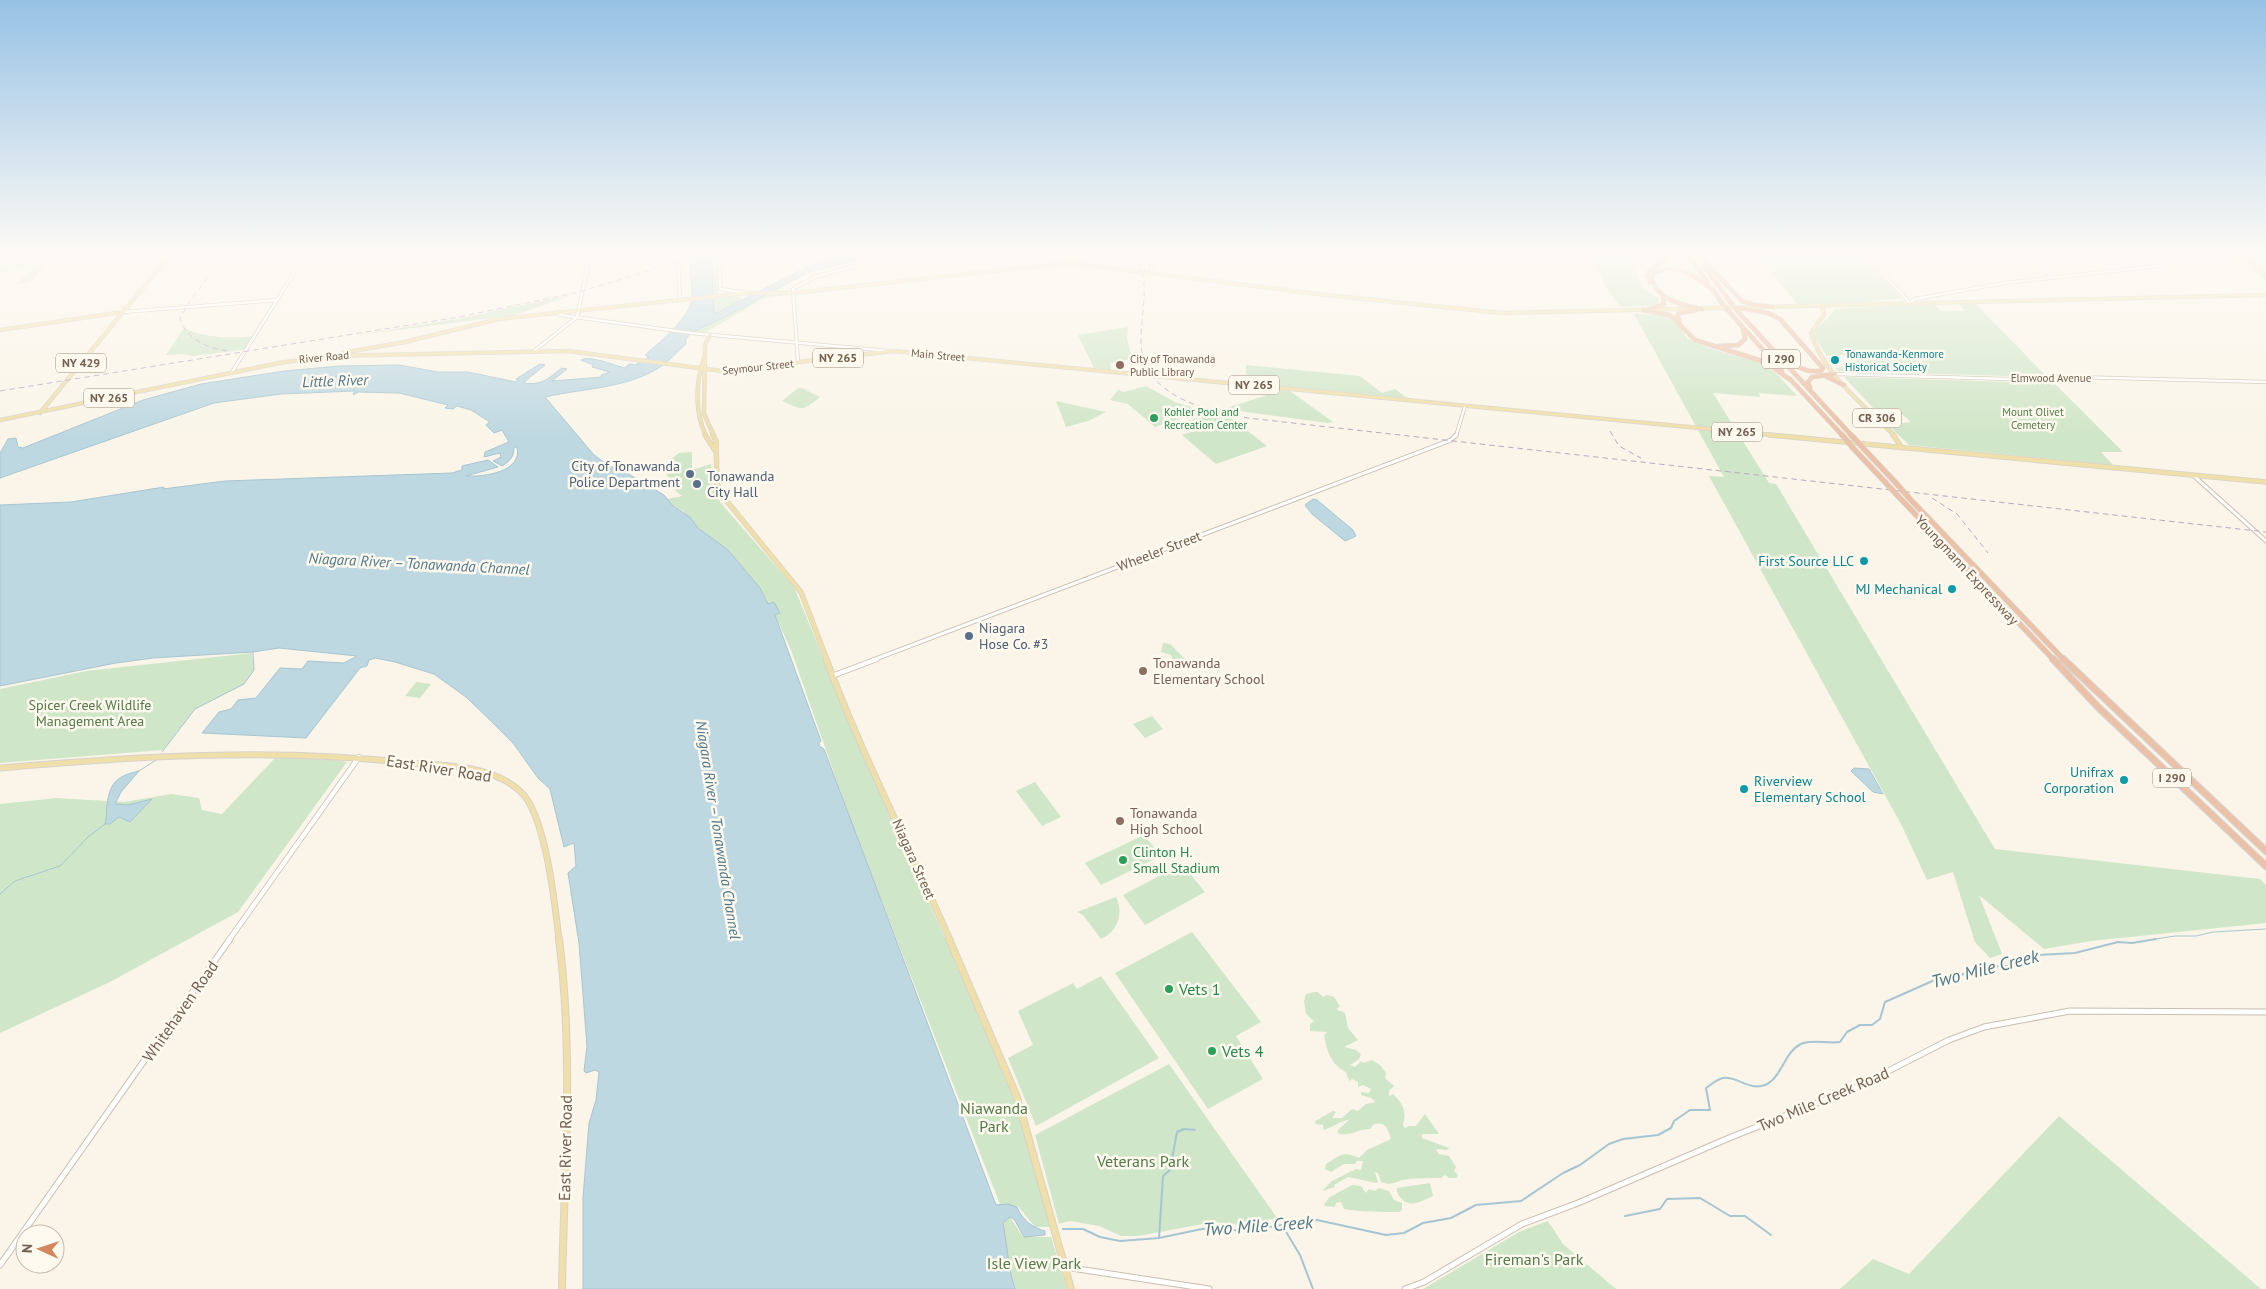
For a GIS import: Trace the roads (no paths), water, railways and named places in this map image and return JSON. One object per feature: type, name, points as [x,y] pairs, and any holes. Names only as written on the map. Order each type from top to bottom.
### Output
[{"type":"highway","points":[[1668,315],[1672,316],[1695,340],[1759,360],[1792,381]]},
{"type":"highway","points":[[1678,315],[1677,316],[1689,333],[1700,341],[1716,346],[1738,345],[1745,340],[1742,326]]},
{"type":"highway","name":"Youngmann Expressway","points":[[1732,315],[1853,448],[2098,707],[2266,866]]},
{"type":"highway","name":"Youngmann Expressway","points":[[1741,315],[1909,498],[2031,627],[2092,688],[2266,851]]},
{"type":"highway","points":[[1772,315],[1782,321],[1822,364],[1822,370],[1813,372]]},
{"type":"highway","points":[[1778,356],[1795,367],[1813,372],[1835,374]]},
{"type":"highway","points":[[1821,402],[1808,384],[1809,379],[1817,375],[1835,374]]},
{"type":"highway","points":[[1817,375],[1833,378],[1844,385]]},
{"type":"main road","points":[[0,330],[101,315]]},
{"type":"main road","name":"NY 429","points":[[40,413],[120,315]]},
{"type":"main road","points":[[328,356],[405,342],[494,320],[533,315]]},
{"type":"main road","name":"CR 306","points":[[1824,315],[1813,329],[1811,336],[1835,374],[1897,438],[1902,448]]},
{"type":"main road","name":"Niagara Street","points":[[710,336],[705,343],[703,369],[704,414],[716,441],[717,484],[720,492],[799,588],[832,676],[878,782],[911,850],[1016,1097],[1072,1289]]},
{"type":"main road","name":"River Road","points":[[0,420],[232,372],[328,356],[534,351],[586,352],[653,361]]},
{"type":"main road","name":"Seymour Street","points":[[653,361],[722,371],[894,351]]},
{"type":"main road","name":"Main Street","points":[[894,351],[1465,406]]},
{"type":"main road","name":"NY 265","points":[[1465,406],[2266,482]]},
{"type":"main road","name":"East River Road","points":[[0,768],[148,756],[320,754],[359,757],[487,774],[518,790],[532,808],[551,880],[565,1000],[566,1123],[562,1289]]},
{"type":"street","points":[[232,372],[268,315]]},
{"type":"street","name":"Main Street","points":[[567,315],[691,334],[894,351]]},
{"type":"street","points":[[794,315],[798,362]]},
{"type":"street","points":[[534,351],[577,317]]},
{"type":"street","name":"Elmwood Avenue","points":[[1835,374],[2266,382]]},
{"type":"street","name":"Wheeler Street","points":[[832,676],[1451,440],[1456,436],[1465,406]]},
{"type":"street","points":[[2194,476],[2266,541]]},
{"type":"street","name":"Whitehaven Road","points":[[0,1265],[359,757]]},
{"type":"street","name":"Two Mile Creek Road","points":[[1405,1289],[1424,1282],[1522,1224],[1578,1203],[1729,1138],[1857,1087],[1967,1032],[1984,1027],[2070,1011],[2266,1012]]},
{"type":"street","points":[[1065,1267],[1209,1289]]},
{"type":"water","points":[[685,315],[728,315],[692,332],[686,339],[686,344],[666,363],[649,373],[606,387],[545,397],[594,455],[609,466],[620,469],[664,495],[673,506],[690,517],[698,528],[728,550],[760,588],[768,604],[774,602],[780,613],[775,615],[821,741],[819,746],[824,749],[996,1205],[1008,1204],[1017,1207],[1028,1223],[1045,1231],[1045,1235],[1024,1237],[1014,1219],[1010,1217],[1003,1223],[1015,1289],[583,1289],[583,1198],[589,1123],[596,1100],[599,1072],[595,1070],[586,1073],[584,1071],[587,1046],[579,943],[568,873],[576,866],[574,843],[564,847],[550,789],[538,778],[513,743],[466,697],[434,674],[395,662],[375,658],[369,660],[367,666],[360,668],[306,738],[202,733],[219,712],[231,709],[238,700],[256,698],[280,668],[302,669],[308,661],[344,663],[357,656],[279,648],[253,652],[153,658],[116,663],[0,686],[0,505],[71,502],[164,487],[163,489],[225,481],[452,473],[462,470],[462,466],[488,460],[498,467],[466,476],[482,475],[492,474],[508,467],[514,462],[517,455],[517,447],[514,447],[511,458],[502,466],[493,461],[501,457],[500,453],[484,457],[485,452],[509,442],[502,430],[494,433],[486,425],[490,422],[471,410],[457,406],[453,409],[445,408],[448,405],[399,393],[358,392],[353,395],[355,391],[281,394],[214,403],[0,478],[0,453],[8,439],[16,438],[18,447],[23,448],[143,400],[201,384],[284,371],[339,366],[399,365],[438,372],[468,372],[516,382],[518,380],[516,379],[540,364],[545,365],[523,383],[530,384],[546,380],[562,368],[567,369],[552,381],[602,377],[601,375],[610,372],[592,367],[593,365],[581,360],[596,360],[625,368],[629,364],[635,365],[649,357],[645,355],[671,332]]},
{"type":"water","points":[[1313,499],[1317,500],[1353,530],[1356,536],[1345,541],[1312,514],[1305,505]]},
{"type":"water","points":[[1854,768],[1869,769],[1883,794],[1873,792],[1851,771]]},
{"type":"water","points":[[139,771],[121,792],[115,804],[128,805],[152,799],[130,822],[119,817],[110,824],[105,824],[108,797],[113,785],[120,778]]},
{"type":"waterway","points":[[162,752],[195,709],[244,684],[254,670],[253,652]]},
{"type":"waterway","points":[[139,771],[156,760]]},
{"type":"waterway","points":[[0,894],[15,881],[60,866],[88,837],[105,824]]},
{"type":"waterway","name":"Two Mile Creek","points":[[2149,940],[2175,936],[2196,936],[2213,932],[2266,929]]},
{"type":"waterway","name":"Two Mile Creek","points":[[1282,1225],[1317,1220],[1386,1235],[1404,1233],[1423,1223],[1451,1218],[1476,1205],[1521,1201],[1563,1173],[1580,1165],[1609,1144],[1623,1139],[1658,1135],[1671,1128],[1674,1121],[1690,1110],[1710,1110],[1706,1088],[1716,1081],[1728,1078],[1754,1086],[1765,1085],[1771,1082],[1791,1053],[1801,1044],[1810,1042],[1840,1042],[1847,1032],[1860,1025],[1872,1025],[1880,1019],[1885,1002],[1937,979],[1947,981],[1968,972],[1985,972],[1998,966],[2014,966],[2018,961],[2037,960],[2038,955],[2075,953],[2118,942],[2132,943],[2156,939]]},
{"type":"waterway","points":[[1159,1238],[1163,1176],[1170,1170],[1177,1132],[1184,1129],[1195,1130]]},
{"type":"waterway","points":[[1625,1216],[1660,1209],[1667,1199],[1700,1198],[1730,1216],[1745,1216],[1771,1235]]},
{"type":"waterway","name":"Two Mile Creek","points":[[1159,1238],[1202,1229],[1221,1228],[1241,1231],[1282,1225]]},
{"type":"waterway","points":[[1282,1225],[1300,1255],[1313,1289]]},
{"type":"waterway","name":"Two Mile Creek","points":[[1063,1229],[1083,1229],[1100,1237],[1120,1241],[1159,1238]]},
{"type":"railway","points":[[182,315],[180,318],[183,325],[192,337],[213,348],[228,351]]},
{"type":"railway","points":[[0,391],[468,315]]},
{"type":"railway","points":[[1142,315],[1141,345],[1143,357],[1149,372],[1159,384],[1186,401],[1218,412],[1248,418],[2266,532]]},
{"type":"railway","points":[[1610,431],[1619,446],[1641,458]]},
{"type":"railway","points":[[1932,498],[1957,514],[1988,553]]},
{"type":"place","name":"Tonawanda-Kenmore Historical Society","points":[[1835,360]]},
{"type":"place","name":"City of Tonawanda Public Library","points":[[1120,365]]},
{"type":"place","name":"Kohler Pool and Recreation Center","points":[[1154,418]]},
{"type":"place","name":"City of Tonawanda Police Department","points":[[690,474]]},
{"type":"place","name":"Tonawanda City Hall","points":[[697,484]]},
{"type":"place","name":"First Source LLC","points":[[1864,561]]},
{"type":"place","name":"MJ Mechanical","points":[[1952,589]]},
{"type":"place","name":"Niagara Hose Co. #3","points":[[969,636]]},
{"type":"place","name":"Tonawanda Elementary School","points":[[1143,671]]},
{"type":"place","name":"Unifrax Corporation","points":[[2124,780]]},
{"type":"place","name":"Riverview Elementary School","points":[[1744,789]]},
{"type":"place","name":"Tonawanda High School","points":[[1120,821]]},
{"type":"place","name":"Clinton H. Small Stadium","points":[[1123,860]]},
{"type":"place","name":"Vets 1","points":[[1169,989]]},
{"type":"place","name":"Vets 4","points":[[1212,1051]]},
{"type":"water label","name":"Little River","points":[[335,381]]},
{"type":"water label","name":"Niagara River – Tonawanda Channel","points":[[419,564]]},
{"type":"water label","name":"Niagara River – Tonawanda Channel","points":[[718,830]]},
{"type":"park label","name":"Mount Olivet Cemetery","points":[[2033,418]]},
{"type":"park label","name":"Spicer Creek Wildlife Management Area","points":[[90,714]]},
{"type":"park label","name":"Niawanda Park","points":[[994,1117]]},
{"type":"park label","name":"Veterans Park","points":[[1143,1161]]},
{"type":"park label","name":"Fireman's Park","points":[[1534,1259]]},
{"type":"park label","name":"Isle View Park","points":[[1034,1263]]}]
